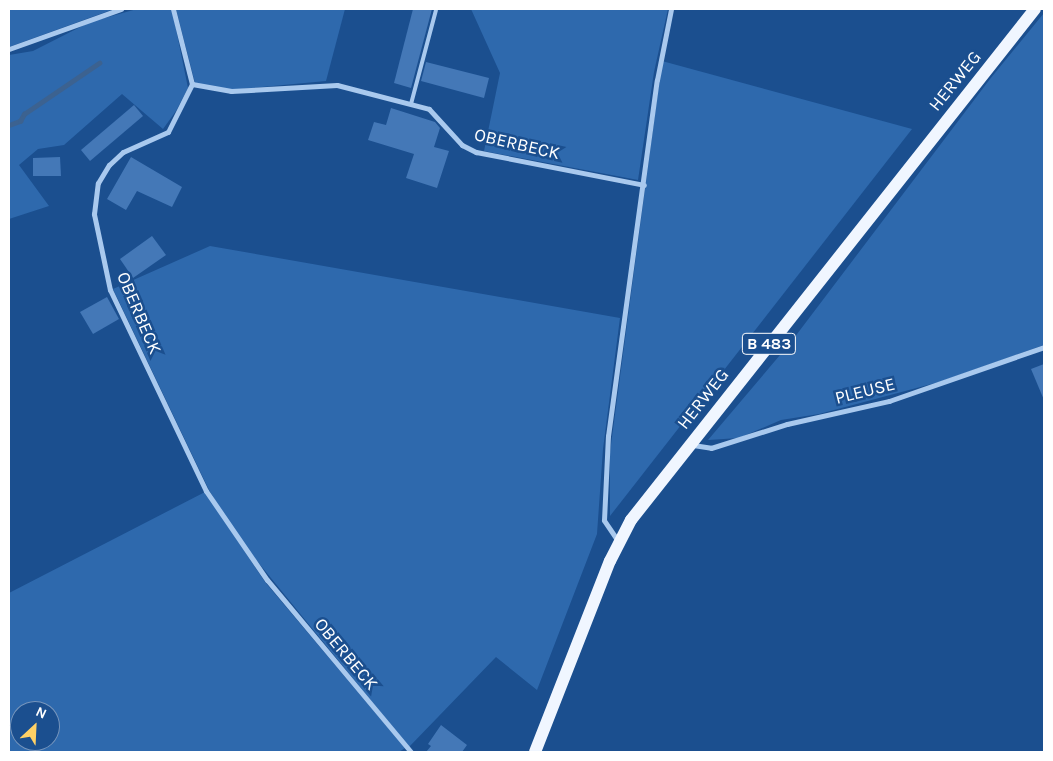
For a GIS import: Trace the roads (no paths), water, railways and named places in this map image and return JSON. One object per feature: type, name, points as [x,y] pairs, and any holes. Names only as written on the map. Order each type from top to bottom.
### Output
[{"type":"main road","name":"HERWEG","points":[[535,752],[618,542],[631,520],[1035,9]]},
{"type":"street","points":[[9,49],[120,9]]},
{"type":"street","points":[[173,9],[192,84]]},
{"type":"street","points":[[618,542],[604,520],[607,451],[661,55],[671,9]]},
{"type":"street","name":"OBERBECK","points":[[411,752],[310,634],[237,539],[206,491],[110,290],[94,214],[98,183],[109,165],[123,152],[168,132],[192,84],[231,91],[337,85],[429,109],[462,146],[476,152],[644,185]]},
{"type":"street","name":"PLEUSE","points":[[690,444],[710,448],[787,424],[889,401],[1044,347]]},
{"type":"lane","points":[[411,104],[436,10]]},
{"type":"waterway","points":[[9,125],[20,121],[24,114],[99,63]]}]
